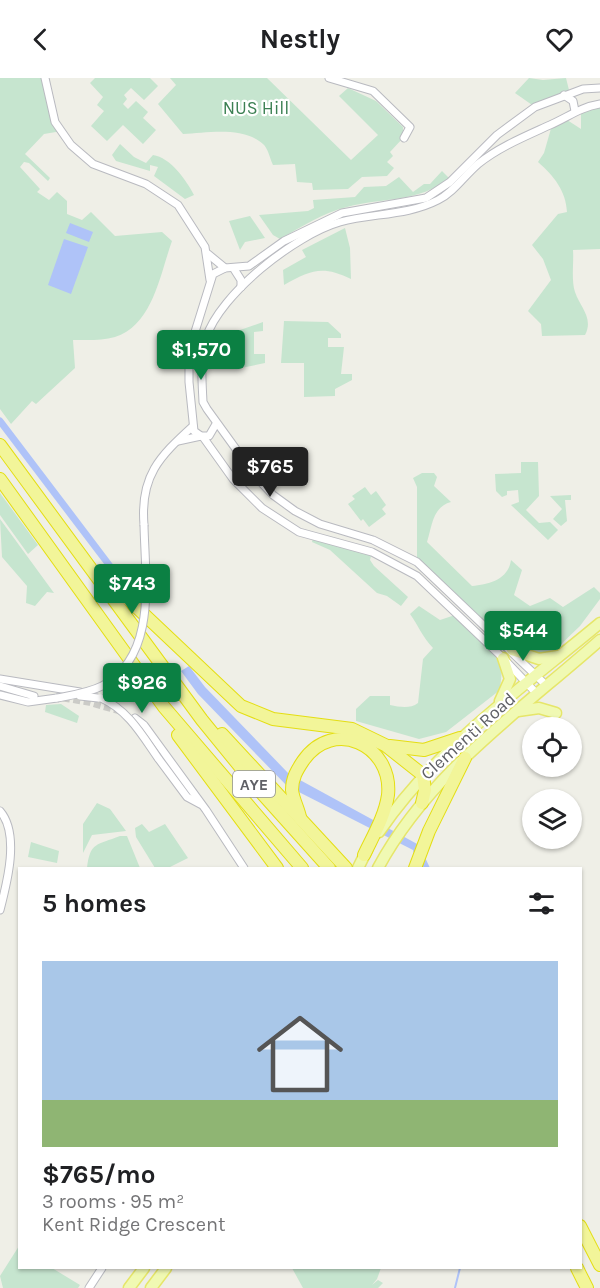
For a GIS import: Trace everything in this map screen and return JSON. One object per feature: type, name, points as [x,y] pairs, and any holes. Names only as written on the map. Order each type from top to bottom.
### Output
[{"type":"highway","name":"AYE","points":[[0,446],[202,720],[259,790],[328,867]]},
{"type":"highway","name":"AYE","points":[[0,479],[164,707],[283,849],[301,867]]},
{"type":"highway","points":[[97,577],[113,585],[241,706],[273,719],[352,729],[386,745],[423,775],[425,790],[421,804]]},
{"type":"highway","points":[[184,694],[345,867]]},
{"type":"highway","points":[[164,707],[175,731],[276,867]]},
{"type":"highway","points":[[386,745],[424,750],[460,738]]},
{"type":"highway","points":[[300,817],[292,791],[294,774],[309,752],[331,739],[356,740],[376,755],[387,773],[388,783],[384,810],[364,855]]},
{"type":"highway","points":[[415,867],[429,831],[465,758]]},
{"type":"highway","points":[[283,849],[294,867]]},
{"type":"highway","points":[[582,1230],[600,1264]]},
{"type":"highway","points":[[578,1269],[587,1288]]},
{"type":"main road","name":"Clementi Road","points":[[358,867],[364,855],[423,775],[460,738],[600,622]]},
{"type":"main road","name":"Clementi Road","points":[[379,867],[421,804],[465,758],[600,640]]},
{"type":"main road","points":[[493,711],[510,682],[507,654],[539,659],[561,655]]},
{"type":"main road","points":[[518,711],[539,708],[556,713]]},
{"type":"main road","points":[[129,1288],[143,1269]]},
{"type":"main road","points":[[154,1286],[165,1269]]},
{"type":"street","points":[[45,78],[56,122],[71,145],[93,165],[146,184],[178,205],[199,235],[207,254],[210,280]]},
{"type":"street","points":[[329,78],[379,95],[410,127],[404,138]]},
{"type":"street","points":[[207,254],[225,268],[249,266],[291,237],[342,213],[418,200],[433,194],[450,182],[513,122],[535,107],[583,89],[600,88]]},
{"type":"street","points":[[564,95],[573,101],[575,111]]},
{"type":"street","points":[[537,694],[526,683],[507,654],[452,593],[417,562],[373,540],[320,525],[286,505],[257,478],[203,402],[202,362],[206,338],[220,309],[234,298],[241,287],[292,246],[328,227],[360,218],[423,207],[449,194],[487,158],[575,111],[600,104]]},
{"type":"street","points":[[225,268],[213,274],[210,280],[207,297],[189,351],[195,431],[233,479],[262,508],[283,524],[313,538],[372,552],[417,576],[507,654],[537,675],[547,686]]},
{"type":"street","points":[[234,269],[242,280],[241,287]]},
{"type":"street","points":[[207,297],[212,307],[220,309]]},
{"type":"street","points":[[0,695],[28,702],[83,693],[110,681],[121,671],[136,646],[143,626],[146,597],[144,493],[148,479],[158,459],[203,413],[215,421]]},
{"type":"street","points":[[178,441],[213,432],[215,421]]},
{"type":"street","points":[[417,562],[417,576]]},
{"type":"street","points":[[436,593],[445,586]]},
{"type":"street","points":[[444,601],[452,593]]},
{"type":"street","points":[[0,679],[83,693]]},
{"type":"street","points":[[0,686],[34,696]]},
{"type":"street","points":[[57,698],[100,698],[121,709],[131,719],[187,797],[202,805]]},
{"type":"street","points":[[135,718],[144,725],[243,867]]},
{"type":"street","points":[[0,811],[10,825],[12,840],[0,910]]},
{"type":"street","points":[[89,1288],[101,1269]]},
{"type":"green space","points":[[0,78],[42,78],[62,131],[44,134],[25,154],[50,178],[48,181],[29,163],[24,162],[20,167],[40,189],[37,192],[49,200],[57,192],[67,201],[67,214],[82,220],[91,212],[115,236],[162,232],[172,241],[159,283],[147,310],[138,322],[128,331],[115,337],[99,340],[73,340],[75,368],[36,404],[32,401],[11,424],[0,409]]},
{"type":"green space","points":[[95,78],[150,78],[158,86],[144,100],[131,88],[124,95],[127,99],[123,104],[128,109],[136,101],[148,112],[143,118],[156,130],[143,144],[123,125],[107,141],[91,126],[104,111],[97,105],[103,97],[90,83]]},
{"type":"green space","name":"NUS Hill","points":[[170,78],[267,78],[351,160],[378,135],[339,96],[348,88],[376,101],[403,127],[403,138],[390,152],[393,156],[387,162],[394,168],[387,176],[362,177],[348,189],[313,190],[312,183],[297,182],[295,164],[273,165],[265,146],[255,138],[225,132],[183,134],[158,104],[176,85]]},
{"type":"green space","points":[[529,78],[543,80],[566,78],[568,94],[535,107],[515,93]]},
{"type":"green space","points":[[600,104],[600,249],[573,250],[574,287],[587,318],[587,329],[585,335],[542,336],[541,324],[528,311],[551,280],[543,259],[532,245],[558,214],[567,212],[558,184],[538,162],[544,153],[552,125],[564,118],[581,129],[581,108]]},
{"type":"green space","points":[[120,144],[134,157],[146,163],[153,155],[166,160],[187,183],[194,195],[185,199],[154,176],[158,167],[150,165],[150,171],[116,161],[112,155]]},
{"type":"green space","points":[[442,171],[449,178],[425,192],[338,210],[280,239],[273,235],[259,215],[308,211],[314,208],[313,200],[355,197],[364,187],[386,186],[399,177],[413,192],[424,184],[430,184]]},
{"type":"green space","points":[[250,216],[265,238],[245,242],[240,250],[229,221]]},
{"type":"green space","points":[[345,228],[350,248],[351,279],[332,272],[317,271],[284,285],[283,270],[306,257],[302,250]]},
{"type":"green space","points":[[284,321],[328,322],[341,334],[341,338],[328,338],[328,347],[344,347],[341,374],[352,374],[352,380],[335,389],[335,396],[304,397],[304,363],[281,363]]},
{"type":"green space","points":[[263,322],[263,331],[254,332],[254,354],[265,354],[265,363],[241,368],[244,332],[240,330]]},
{"type":"green space","points":[[521,462],[538,462],[539,496],[526,510],[539,523],[550,522],[558,530],[548,540],[511,505],[519,502],[518,490],[507,491],[507,495],[502,497],[496,491],[495,474],[521,473]]},
{"type":"green space","points":[[422,473],[434,473],[437,477],[434,486],[451,502],[436,513],[427,542],[472,586],[497,580],[506,572],[511,560],[522,570],[514,595],[530,606],[550,598],[563,607],[594,587],[600,593],[600,599],[580,626],[554,651],[535,654],[512,650],[417,562],[417,487],[413,478]]},
{"type":"green space","points":[[365,487],[371,495],[376,491],[386,505],[382,509],[386,514],[369,527],[363,519],[361,521],[348,504],[355,499],[352,496]]},
{"type":"green space","points":[[0,493],[38,545],[28,554],[0,515]]},
{"type":"green space","points":[[571,495],[571,500],[565,500],[567,521],[561,526],[553,519],[562,509],[550,496]]},
{"type":"green space","points":[[0,519],[54,593],[47,592],[35,606],[26,603],[27,586],[2,557]]},
{"type":"green space","points":[[313,538],[372,552],[370,560],[374,566],[408,597],[401,606],[387,596],[377,593],[330,550],[312,542]]},
{"type":"green space","points":[[419,606],[440,620],[458,614],[503,658],[500,690],[446,732],[419,739],[356,721],[356,709],[370,696],[390,696],[390,705],[408,707],[418,703],[423,659],[433,648],[410,614]]},
{"type":"green space","points":[[61,704],[79,716],[77,723],[45,712],[46,705]]},
{"type":"green space","points":[[97,803],[110,809],[126,831],[92,835],[83,853],[83,824]]},
{"type":"green space","points":[[142,824],[149,832],[165,824],[188,858],[170,867],[154,867],[136,837],[135,828]]},
{"type":"green space","points":[[127,836],[140,867],[87,867],[90,853],[100,843]]},
{"type":"green space","points":[[31,842],[59,851],[57,863],[28,857]]},
{"type":"green space","points":[[18,1248],[18,1269],[54,1269],[80,1285],[78,1288],[3,1288],[0,1276]]},
{"type":"green space","points":[[293,1269],[381,1269],[372,1285],[378,1280],[383,1283],[378,1288],[303,1288]]},
{"type":"water","points":[[70,223],[93,232],[89,242],[66,233]]},
{"type":"water","points":[[64,239],[88,247],[71,294],[48,285]]},
{"type":"water","points":[[189,666],[205,687],[289,774],[419,845],[430,867],[416,867],[413,850],[287,786],[198,694],[181,671]]},
{"type":"waterway","points":[[0,421],[116,574]]},
{"type":"waterway","points":[[455,1288],[460,1269]]},
{"type":"tunnel","points":[[63,698],[120,711]]}]
